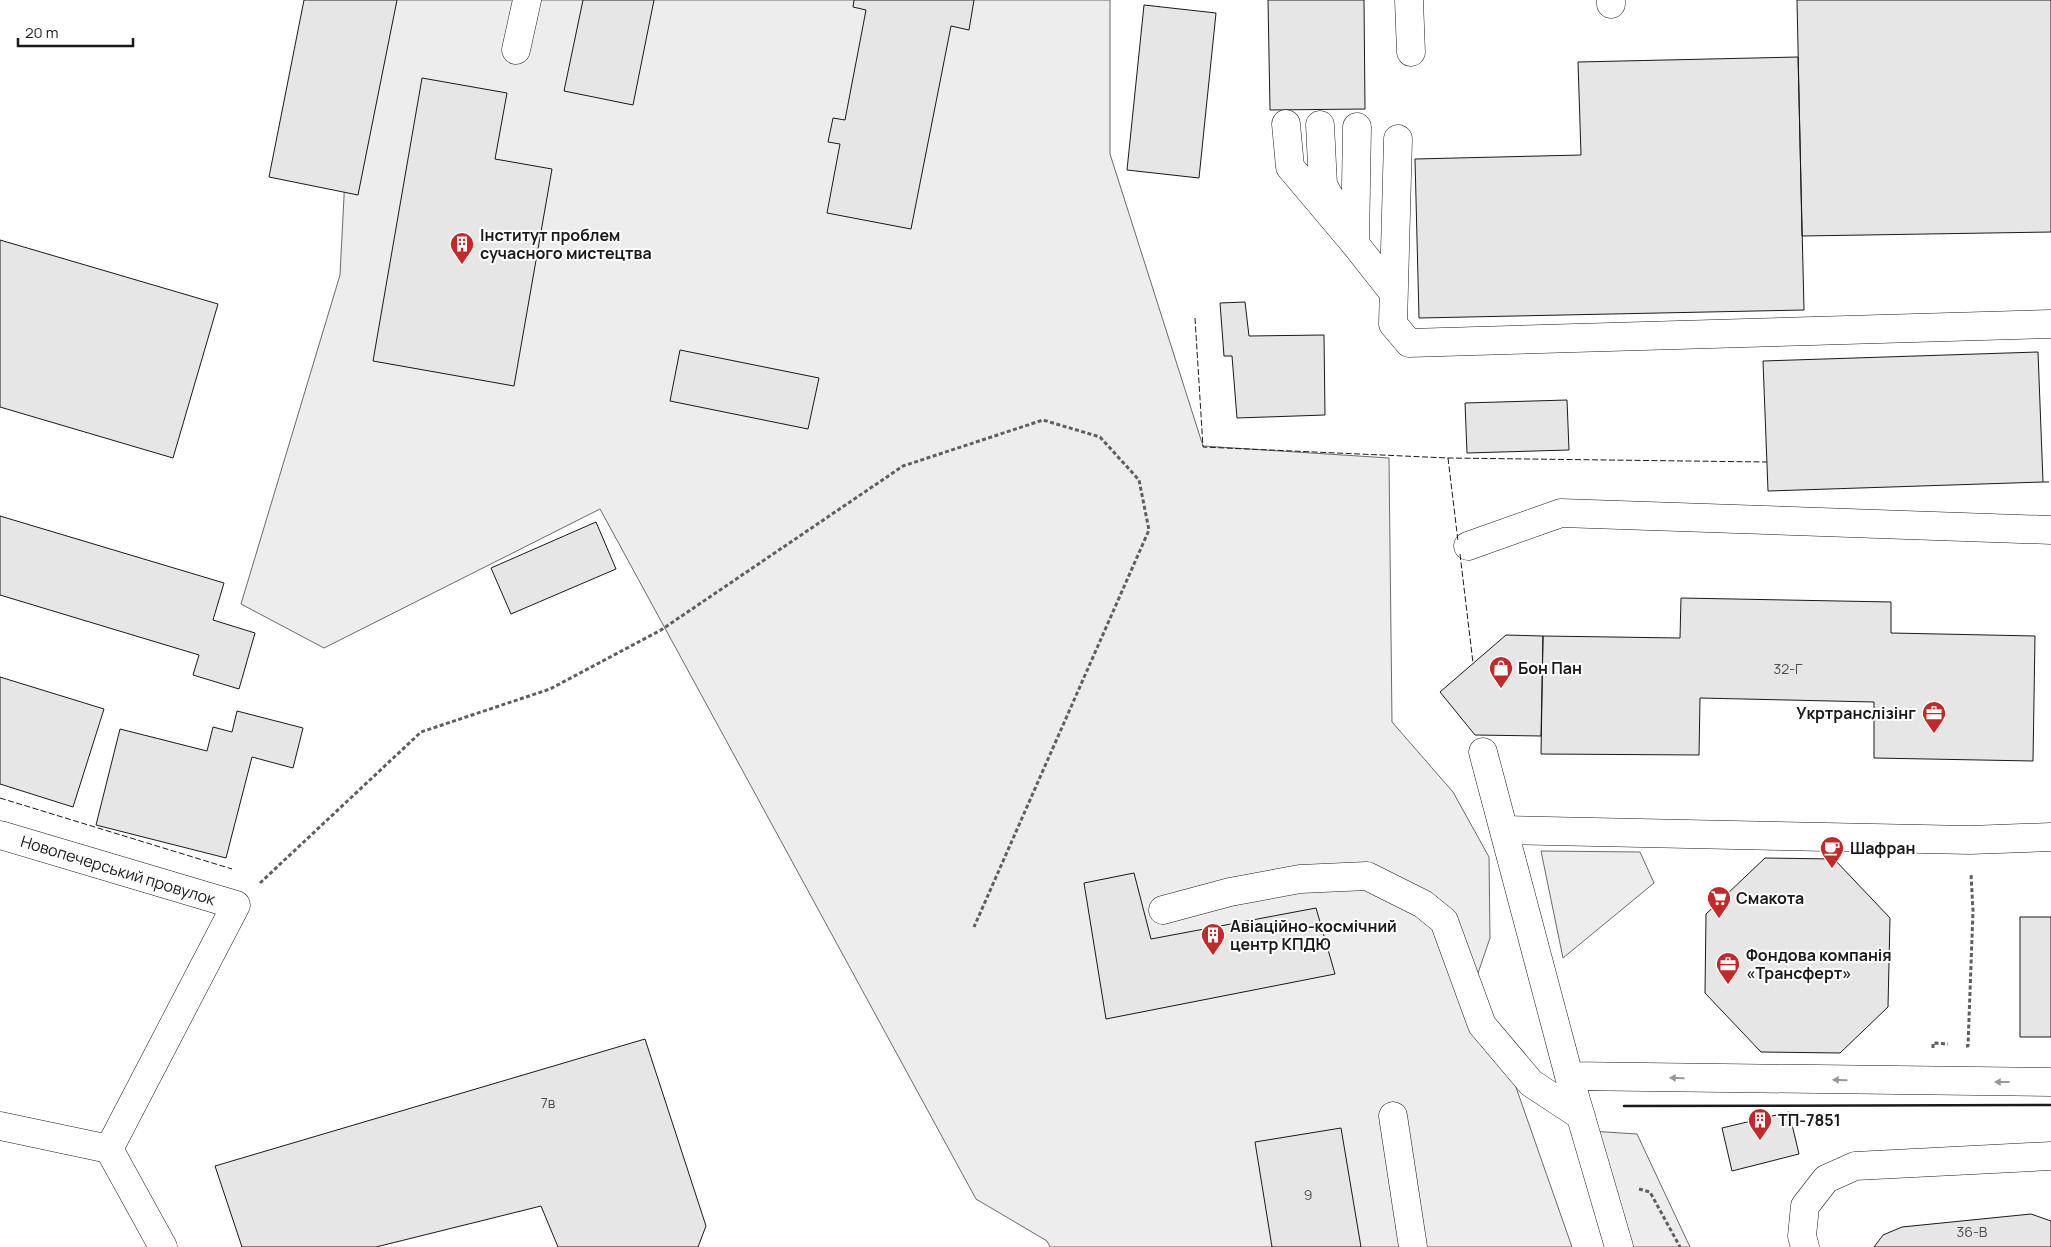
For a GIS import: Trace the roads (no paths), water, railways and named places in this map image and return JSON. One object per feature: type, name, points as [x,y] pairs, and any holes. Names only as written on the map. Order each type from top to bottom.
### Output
[{"type":"lane","points":[[516,50],[528,0]]},
{"type":"lane","points":[[1409,0],[1411,52]]},
{"type":"lane","points":[[1286,124],[1290,167],[1393,292]]},
{"type":"lane","points":[[1320,125],[1323,185],[1355,244]]},
{"type":"lane","points":[[1355,244],[1357,127]]},
{"type":"lane","points":[[1398,139],[1393,324],[1409,343],[2051,324]]},
{"type":"lane","points":[[1468,546],[1561,513],[2051,530]]},
{"type":"lane","points":[[1483,752],[1569,1076],[1619,1247]]},
{"type":"lane","points":[[1504,830],[1970,840],[2051,837]]},
{"type":"lane","name":"Новопечерський провулок","points":[[0,835],[236,906],[109,1149]]},
{"type":"lane","points":[[1164,910],[1230,892],[1300,879],[1367,876],[1423,904],[1444,921],[1482,1025],[1531,1083],[1580,1116]]},
{"type":"lane","points":[[1569,1076],[2051,1082]]},
{"type":"lane","points":[[1393,1116],[1413,1247]]},
{"type":"lane","points":[[0,1126],[109,1149],[163,1247]]},
{"type":"lane","points":[[1805,1247],[1802,1236],[1805,1206],[1826,1179],[1855,1166],[2051,1156]]},
{"type":"place","name":"Інститут проблем сучасного мистецтва","points":[[462,265]]},
{"type":"place","name":"Бон Пан","points":[[1501,689]]},
{"type":"place","name":"Укртранслізінг","points":[[1934,734]]},
{"type":"place","name":"Шафран","points":[[1832,869]]},
{"type":"place","name":"Смакота","points":[[1719,919]]},
{"type":"place","name":"Авіаційно-космічний центр КПДЮ","points":[[1213,956]]},
{"type":"place","name":"Фондова компанія «Трансферт»","points":[[1728,985]]},
{"type":"place","name":"ТП-7851","points":[[1760,1141]]}]
